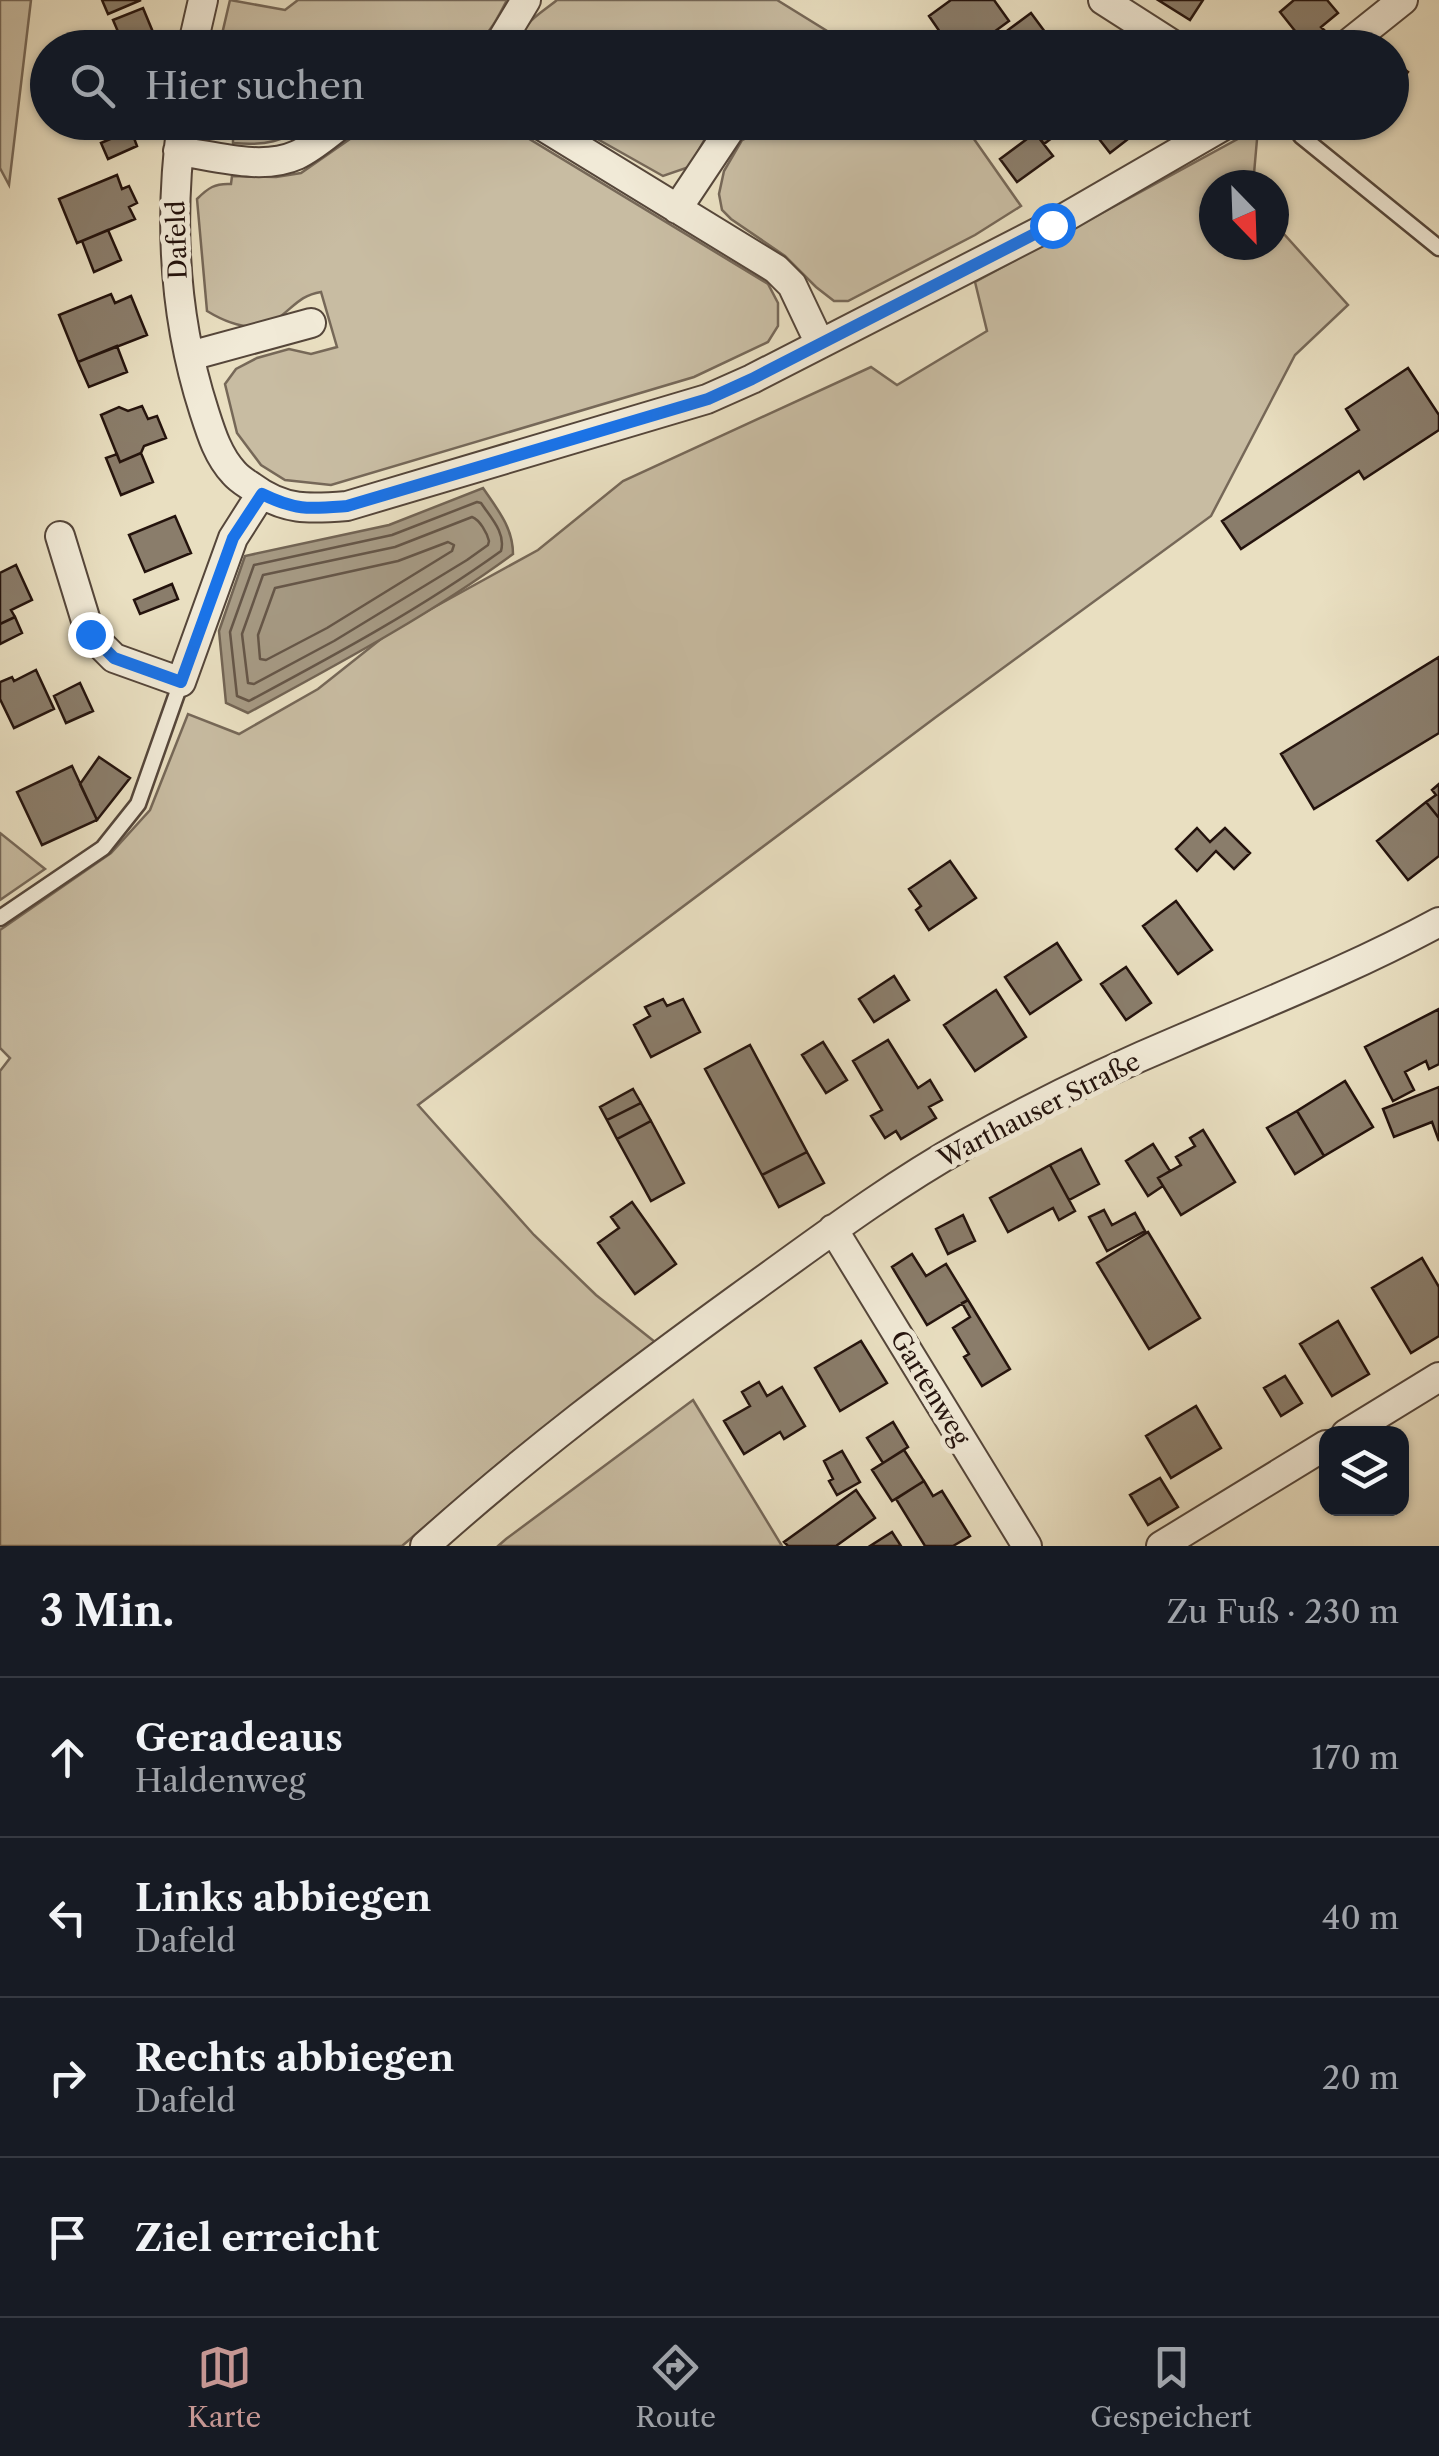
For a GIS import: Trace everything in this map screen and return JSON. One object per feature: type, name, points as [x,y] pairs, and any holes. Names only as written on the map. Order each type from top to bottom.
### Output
[{"type":"street","points":[[196,30],[203,0]]},
{"type":"street","points":[[508,30],[526,0]]},
{"type":"street","points":[[1103,0],[1150,30]]},
{"type":"street","points":[[1366,30],[1403,0]]},
{"type":"street","name":"Dafeld","points":[[180,140],[174,242],[181,311],[194,379],[214,444],[234,474],[262,494]]},
{"type":"street","points":[[187,140],[237,160],[270,162],[298,155],[319,140]]},
{"type":"street","points":[[565,140],[776,269],[792,285],[820,344]]},
{"type":"street","points":[[677,209],[723,140]]},
{"type":"street","points":[[60,536],[90,634],[114,658],[181,682],[233,538],[262,494],[286,506],[347,506],[708,399],[1052,225],[1199,140]]},
{"type":"street","points":[[190,356],[310,323]]},
{"type":"street","name":"Warthauser Straße","points":[[424,1546],[514,1468],[667,1350],[907,1180],[968,1143],[1070,1091],[1323,980],[1439,922]]},
{"type":"street","name":"Gartenweg","points":[[833,1229],[1027,1546]]},
{"type":"street","points":[[1359,1426],[1439,1377]]},
{"type":"street","points":[[1161,1546],[1319,1449]]},
{"type":"lane","points":[[1305,140],[1439,248]]},
{"type":"lane","points":[[0,918],[103,848],[138,804],[181,682]]},
{"type":"shaded area","points":[[0,0],[31,0],[9,185],[0,168]]},
{"type":"shaded area","points":[[230,0],[285,10],[298,0],[507,0],[489,30],[223,30]]},
{"type":"shaded area","points":[[557,0],[777,0],[826,30],[525,30]]},
{"type":"shaded area","points":[[233,140],[276,140],[255,144]]},
{"type":"shaded area","points":[[349,140],[531,140],[768,284],[778,303],[778,326],[768,342],[694,377],[331,485],[285,480],[261,465],[237,433],[225,384],[236,369],[257,358],[289,349],[311,354],[337,347],[321,292],[304,298],[263,325],[234,324],[207,311],[197,199],[212,187],[231,184],[232,176],[301,173]]},
{"type":"shaded area","points":[[599,140],[704,140],[689,167],[663,176]]},
{"type":"shaded area","points":[[742,140],[975,140],[1021,206],[975,235],[848,301],[834,301],[785,256],[722,210],[719,194],[724,171]]},
{"type":"shaded area","points":[[1236,140],[1257,140],[1254,170],[1199,170],[1199,260],[1289,260],[1289,240],[1348,305],[1295,355],[1211,516],[418,1105],[534,1235],[596,1295],[655,1342],[505,1458],[402,1546],[0,1546],[0,1071],[10,1058],[0,1048],[0,930],[111,853],[150,810],[188,714],[239,734],[318,689],[391,631],[538,550],[623,481],[871,367],[897,385],[987,331],[975,282]]},
{"type":"shaded area","points":[[0,833],[45,869],[0,900]]},
{"type":"shaded area","points":[[693,1400],[782,1546],[498,1546],[506,1539]]},
{"type":"water","points":[[483,488],[507,527],[513,554],[416,618],[248,713],[226,703],[219,631],[245,556],[389,525]]},
{"type":"building","points":[[102,0],[141,0],[108,14]]},
{"type":"building","points":[[951,0],[994,0],[1009,21],[997,30],[939,30],[929,16]]},
{"type":"building","points":[[1158,0],[1203,0],[1190,20]]},
{"type":"building","points":[[1294,0],[1327,0],[1338,13],[1321,27],[1324,30],[1294,30],[1280,12]]},
{"type":"building","points":[[143,8],[152,30],[117,30],[113,20]]},
{"type":"building","points":[[1031,13],[1044,30],[1008,30]]},
{"type":"building","points":[[135,140],[137,146],[108,159],[101,143]]},
{"type":"building","points":[[1026,140],[1040,140],[1053,156],[1017,182],[1000,159]]},
{"type":"building","points":[[1100,140],[1127,140],[1110,153]]},
{"type":"building","points":[[117,175],[122,189],[129,186],[137,203],[129,207],[135,219],[77,243],[59,199]]},
{"type":"building","points":[[108,230],[121,260],[94,272],[82,241]]},
{"type":"building","points":[[111,294],[115,303],[131,296],[147,335],[78,362],[59,315]]},
{"type":"building","points":[[117,346],[127,372],[89,387],[78,362]]},
{"type":"building","points":[[1408,368],[1439,415],[1439,430],[1364,479],[1359,471],[1241,549],[1222,521],[1359,430],[1346,409]]},
{"type":"building","points":[[142,406],[148,419],[157,416],[166,438],[144,446],[141,453],[120,462],[101,415],[119,407],[128,411]]},
{"type":"building","points":[[141,453],[153,482],[121,495],[106,458],[117,454],[120,462]]},
{"type":"building","points":[[175,516],[191,553],[145,572],[129,535]]},
{"type":"building","points":[[16,565],[32,600],[11,610],[15,617],[0,624],[0,573]]},
{"type":"building","points":[[172,584],[178,599],[140,614],[134,600]]},
{"type":"building","points":[[15,617],[22,633],[0,644],[0,624]]},
{"type":"building","points":[[1439,657],[1439,733],[1314,809],[1281,754]]},
{"type":"building","points":[[36,670],[54,709],[14,728],[0,699],[0,682],[12,677],[14,681]]},
{"type":"building","points":[[80,683],[93,711],[66,723],[54,696]]},
{"type":"building","points":[[99,757],[130,778],[97,820],[80,784]]},
{"type":"building","points":[[72,766],[97,820],[42,845],[17,792]]},
{"type":"building","points":[[1439,784],[1439,818],[1426,802],[1436,795],[1432,790]]},
{"type":"building","points":[[1426,802],[1439,818],[1439,856],[1408,880],[1377,841]]},
{"type":"building","points":[[1197,828],[1210,842],[1225,828],[1250,853],[1234,869],[1216,851],[1197,871],[1176,849]]},
{"type":"building","points":[[950,861],[976,898],[929,930],[916,910],[921,906],[909,889]]},
{"type":"building","points":[[1176,901],[1212,950],[1178,974],[1143,926]]},
{"type":"building","points":[[1057,943],[1081,980],[1030,1014],[1005,977]]},
{"type":"building","points":[[1126,967],[1151,1003],[1126,1020],[1101,984]]},
{"type":"building","points":[[894,976],[909,1000],[874,1022],[859,999]]},
{"type":"building","points":[[996,990],[1026,1037],[975,1071],[944,1025]]},
{"type":"building","points":[[663,999],[667,1006],[683,999],[700,1032],[651,1057],[634,1025],[650,1016],[645,1007]]},
{"type":"building","points":[[1439,1009],[1439,1064],[1429,1069],[1426,1061],[1405,1072],[1414,1090],[1393,1101],[1365,1047]]},
{"type":"building","points":[[888,1040],[918,1088],[930,1080],[942,1100],[929,1107],[936,1118],[901,1139],[896,1131],[885,1138],[871,1116],[882,1110],[853,1061]]},
{"type":"building","points":[[823,1042],[847,1080],[826,1093],[802,1055]]},
{"type":"building","points":[[750,1045],[807,1152],[762,1175],[705,1069]]},
{"type":"building","points":[[1345,1081],[1373,1127],[1324,1156],[1297,1111]]},
{"type":"building","points":[[1439,1087],[1439,1141],[1432,1122],[1394,1137],[1383,1109]]},
{"type":"building","points":[[633,1089],[641,1103],[607,1120],[600,1107]]},
{"type":"building","points":[[641,1103],[651,1121],[617,1139],[607,1120]]},
{"type":"building","points":[[1297,1111],[1324,1156],[1295,1174],[1267,1128]]},
{"type":"building","points":[[651,1121],[684,1183],[651,1201],[617,1139]]},
{"type":"building","points":[[1203,1130],[1235,1182],[1181,1215],[1158,1178],[1181,1165],[1176,1157],[1195,1146],[1190,1138]]},
{"type":"building","points":[[1153,1144],[1170,1171],[1158,1178],[1163,1186],[1148,1196],[1126,1161]]},
{"type":"building","points":[[1081,1149],[1099,1184],[1069,1200],[1050,1165]]},
{"type":"building","points":[[807,1152],[824,1183],[779,1207],[762,1175]]},
{"type":"building","points":[[1050,1165],[1075,1211],[1059,1220],[1053,1208],[1008,1232],[990,1198]]},
{"type":"building","points":[[632,1202],[676,1264],[635,1294],[598,1243],[619,1228],[611,1217]]},
{"type":"building","points":[[1104,1210],[1112,1225],[1135,1213],[1145,1231],[1107,1251],[1089,1217]]},
{"type":"building","points":[[963,1215],[975,1241],[948,1254],[936,1229]]},
{"type":"building","points":[[1148,1232],[1200,1318],[1149,1349],[1097,1263]]},
{"type":"building","points":[[912,1254],[926,1276],[946,1264],[968,1300],[927,1325],[892,1267]]},
{"type":"building","points":[[1422,1258],[1439,1287],[1439,1336],[1411,1353],[1372,1288]]},
{"type":"building","points":[[968,1300],[1010,1369],[982,1386],[964,1357],[969,1354],[953,1328],[970,1317],[962,1303]]},
{"type":"building","points":[[1338,1321],[1369,1374],[1332,1396],[1300,1344]]},
{"type":"building","points":[[861,1341],[887,1383],[840,1411],[815,1368]]},
{"type":"building","points":[[1285,1376],[1302,1403],[1281,1416],[1264,1388]]},
{"type":"building","points":[[759,1382],[767,1396],[782,1387],[805,1426],[784,1439],[780,1432],[744,1454],[724,1421],[750,1406],[742,1392]]},
{"type":"building","points":[[1196,1406],[1221,1448],[1171,1478],[1146,1436]]},
{"type":"building","points":[[893,1422],[908,1447],[883,1463],[867,1438]]},
{"type":"building","points":[[904,1450],[924,1481],[892,1501],[872,1470]]},
{"type":"building","points":[[842,1451],[860,1482],[837,1495],[824,1461]]},
{"type":"building","points":[[1160,1478],[1178,1507],[1148,1525],[1130,1495]]},
{"type":"building","points":[[924,1481],[933,1496],[942,1491],[970,1536],[953,1546],[925,1546],[896,1499]]},
{"type":"building","points":[[856,1490],[875,1518],[836,1546],[788,1546],[784,1542]]},
{"type":"building","points":[[892,1532],[901,1546],[870,1546]]},
{"type":"route","points":[[90,634],[114,658],[181,682],[233,538],[262,494],[286,506],[347,506],[708,399],[1052,225]]}]
